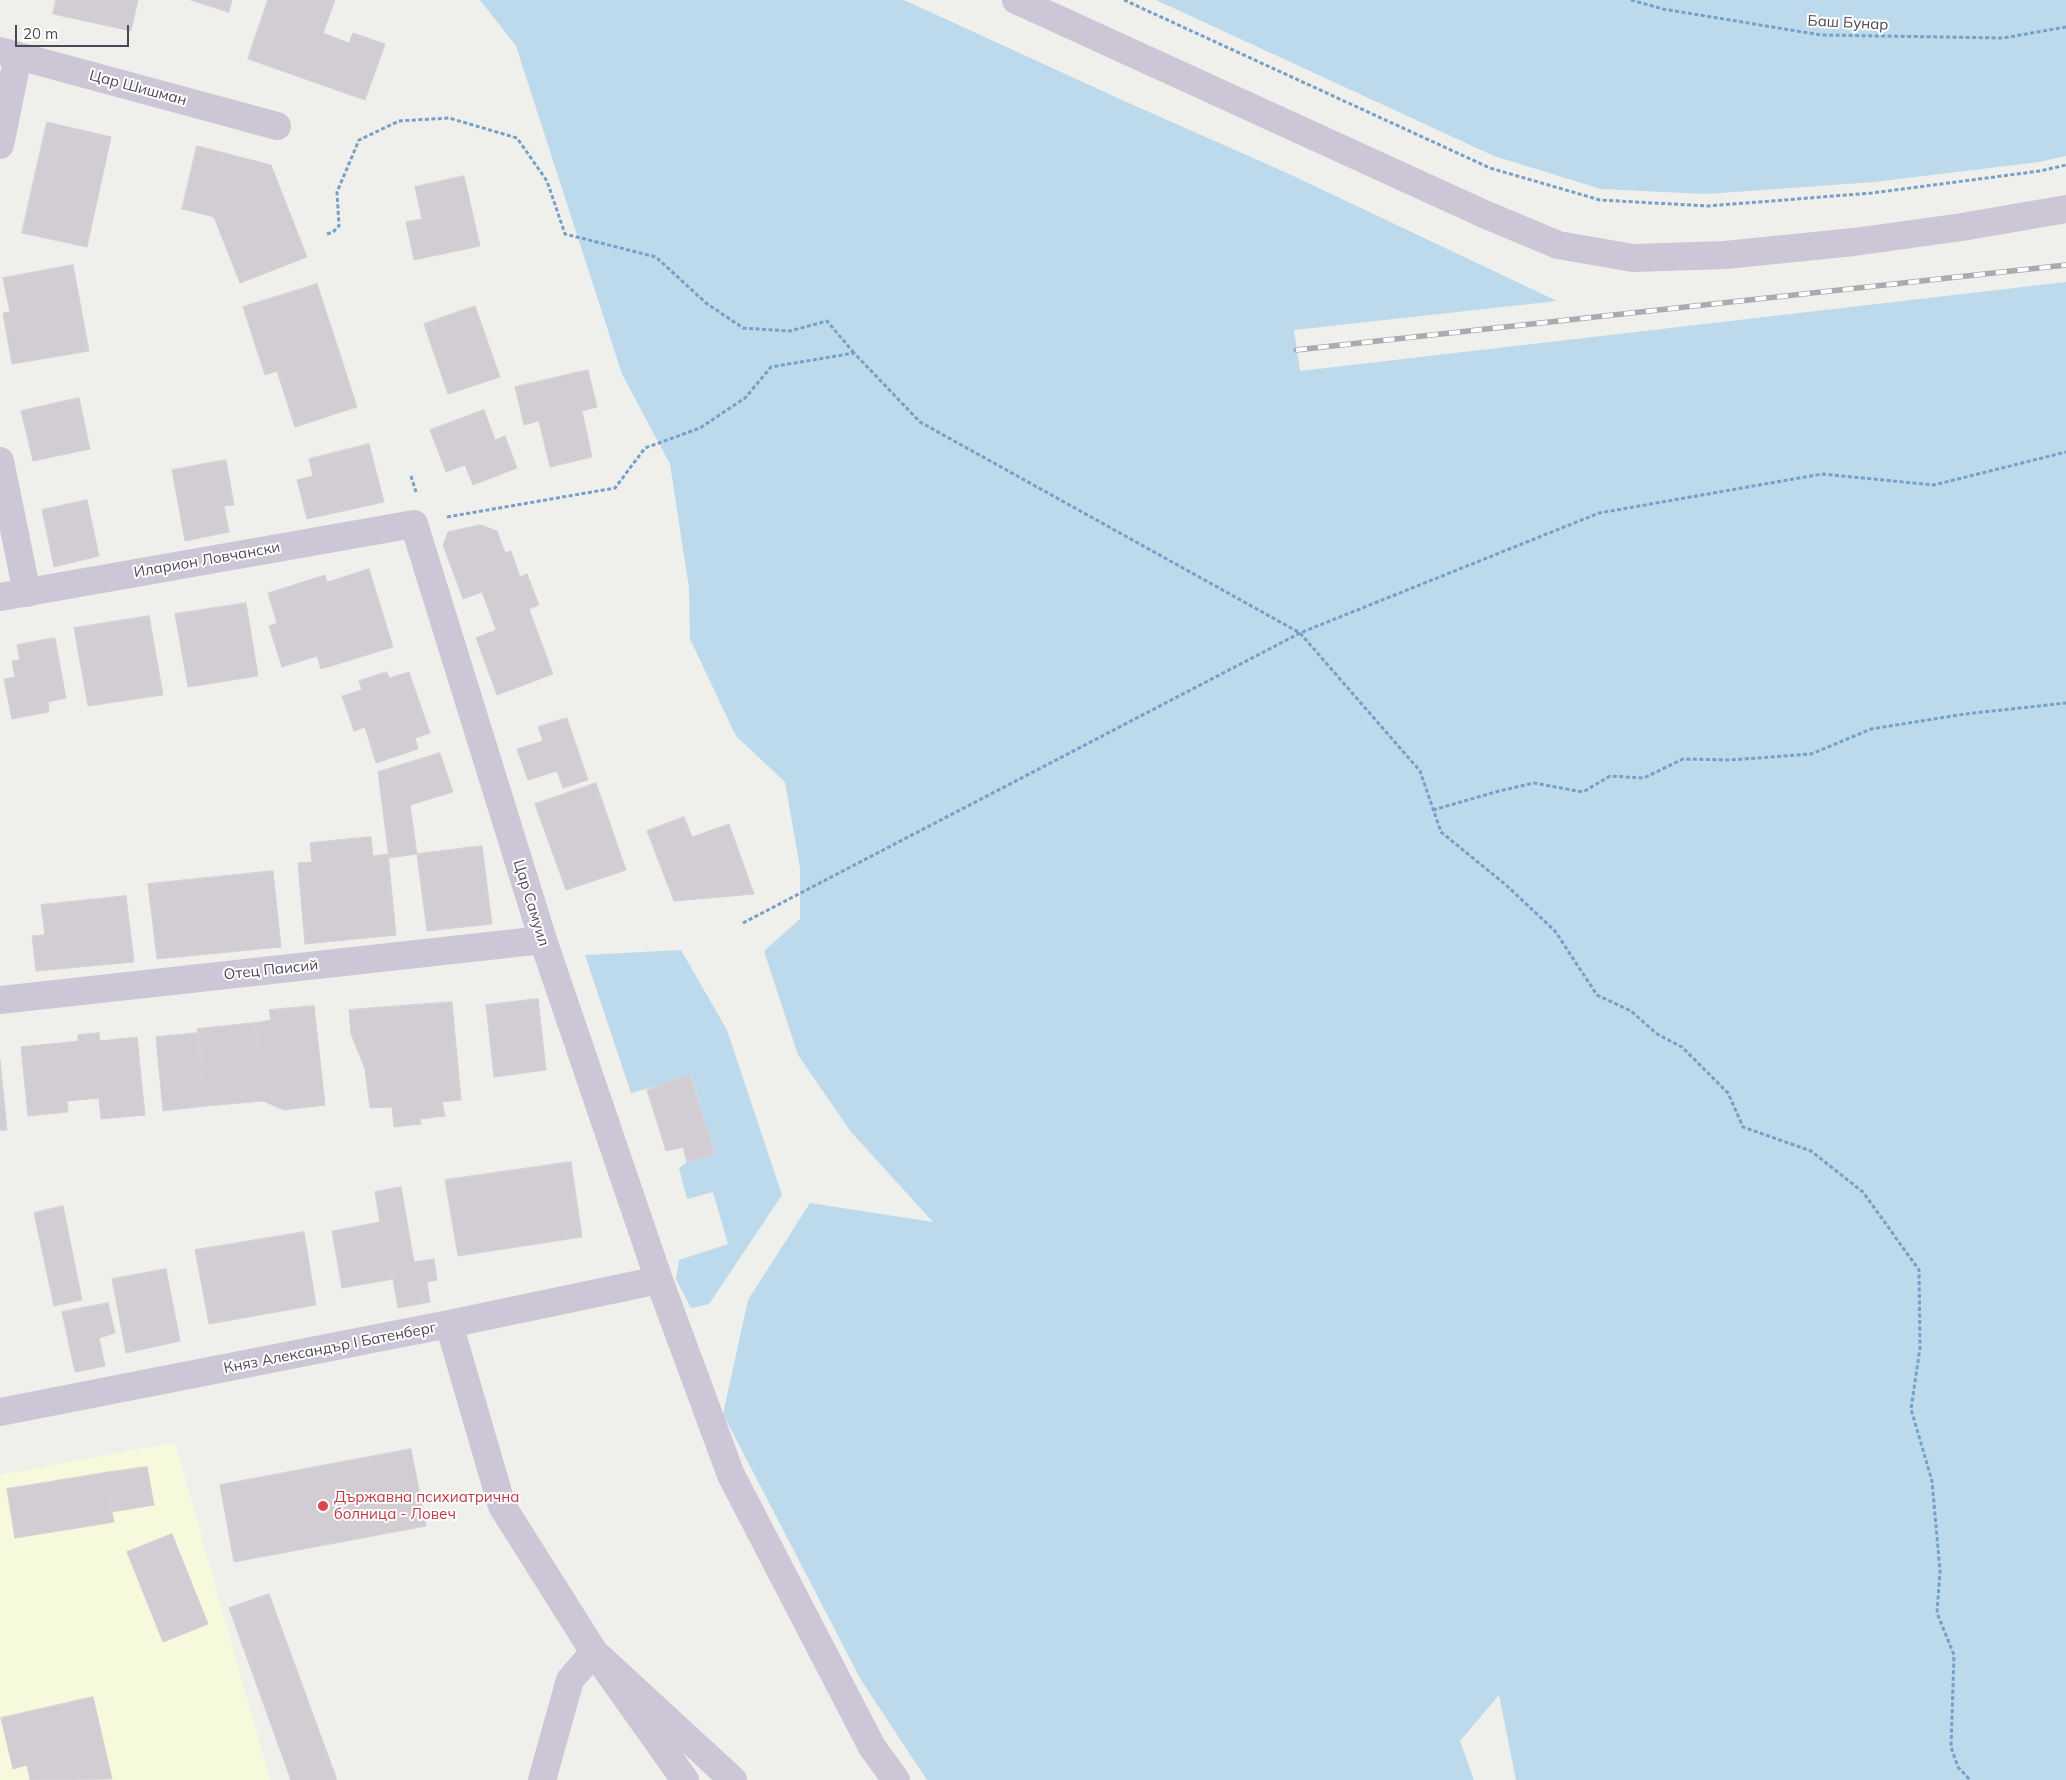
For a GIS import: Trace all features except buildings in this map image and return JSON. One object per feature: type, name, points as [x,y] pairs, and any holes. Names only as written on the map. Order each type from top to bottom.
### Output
[{"type":"street","points":[[1016,0],[1484,214],[1558,245],[1633,258],[1725,255],[1962,227],[2066,209]]},
{"type":"street","points":[[0,145],[9,53]]},
{"type":"street","name":"Цар Шишман","points":[[9,53],[277,126]]},
{"type":"street","points":[[0,461],[27,592]]},
{"type":"street","name":"Иларион Ловчански","points":[[0,598],[414,524]]},
{"type":"street","name":"Цар Самуил","points":[[414,524],[543,940],[659,1280],[731,1475],[872,1747],[896,1780]]},
{"type":"street","name":"Отец Паисий","points":[[0,1000],[543,940]]},
{"type":"street","name":"Княз Александър I Батенберг","points":[[0,1412],[449,1324],[659,1280]]},
{"type":"street","points":[[449,1324],[502,1506],[594,1652],[685,1780]]},
{"type":"street","points":[[542,1780],[570,1680],[594,1652]]},
{"type":"street","points":[[594,1652],[733,1780]]},
{"type":"path","points":[[1124,0],[1490,168],[1600,200],[1708,206],[1872,193],[2040,171],[2066,165]]},
{"type":"path","name":"Баш Бунар","points":[[1632,0],[1663,9],[1821,35],[2003,38],[2066,27]]},
{"type":"path","points":[[327,234],[333,232],[339,226],[338,192],[359,140],[400,121],[449,118],[517,138],[547,181],[566,234],[656,257],[706,303],[743,328],[790,331],[827,321],[854,353],[920,422],[1300,633],[1420,771],[1440,832],[1506,885],[1555,931],[1597,995],[1631,1011],[1657,1034],[1682,1047],[1728,1093],[1743,1126],[1811,1151],[1863,1192],[1918,1270],[1920,1348],[1911,1409],[1932,1481],[1940,1572],[1937,1613],[1954,1654],[1951,1747],[1958,1767],[1970,1780]]},
{"type":"path","points":[[445,517],[615,488],[645,448],[700,428],[745,398],[771,367],[854,353]]},
{"type":"path","points":[[743,923],[1300,633],[1598,514],[1822,474],[1934,485],[2066,452]]},
{"type":"path","points":[[411,476],[415,488]]},
{"type":"path","points":[[1433,810],[1534,783],[1583,792],[1610,776],[1644,778],[1683,759],[1730,760],[1811,754],[1871,729],[1965,714],[2066,703]]},
{"type":"shaded area","points":[[480,0],[904,0],[1287,173],[1557,301],[1294,330],[1300,371],[2066,282],[2066,1780],[1516,1780],[1499,1695],[1460,1741],[1474,1780],[927,1780],[861,1680],[723,1414],[748,1300],[810,1203],[933,1222],[851,1132],[798,1055],[764,951],[800,919],[800,868],[785,782],[736,736],[690,639],[689,588],[670,464],[622,374],[516,46]]},
{"type":"shaded area","points":[[1156,0],[2066,0],[2066,156],[2039,162],[1874,182],[1706,194],[1601,189],[1494,156]]},
{"type":"shaded area","points":[[681,950],[727,1030],[782,1195],[709,1304],[691,1308],[676,1279],[679,1260],[728,1244],[713,1192],[687,1199],[679,1168],[687,1162],[715,1154],[691,1076],[631,1093],[585,955]]},
{"type":"shaded area","points":[[175,1442],[270,1780],[0,1780],[0,1475]]},
{"type":"railway","points":[[1296,350],[2066,265]]},
{"type":"place","name":"Държавна психиатрична болница - Ловеч","points":[[323,1506]]}]
